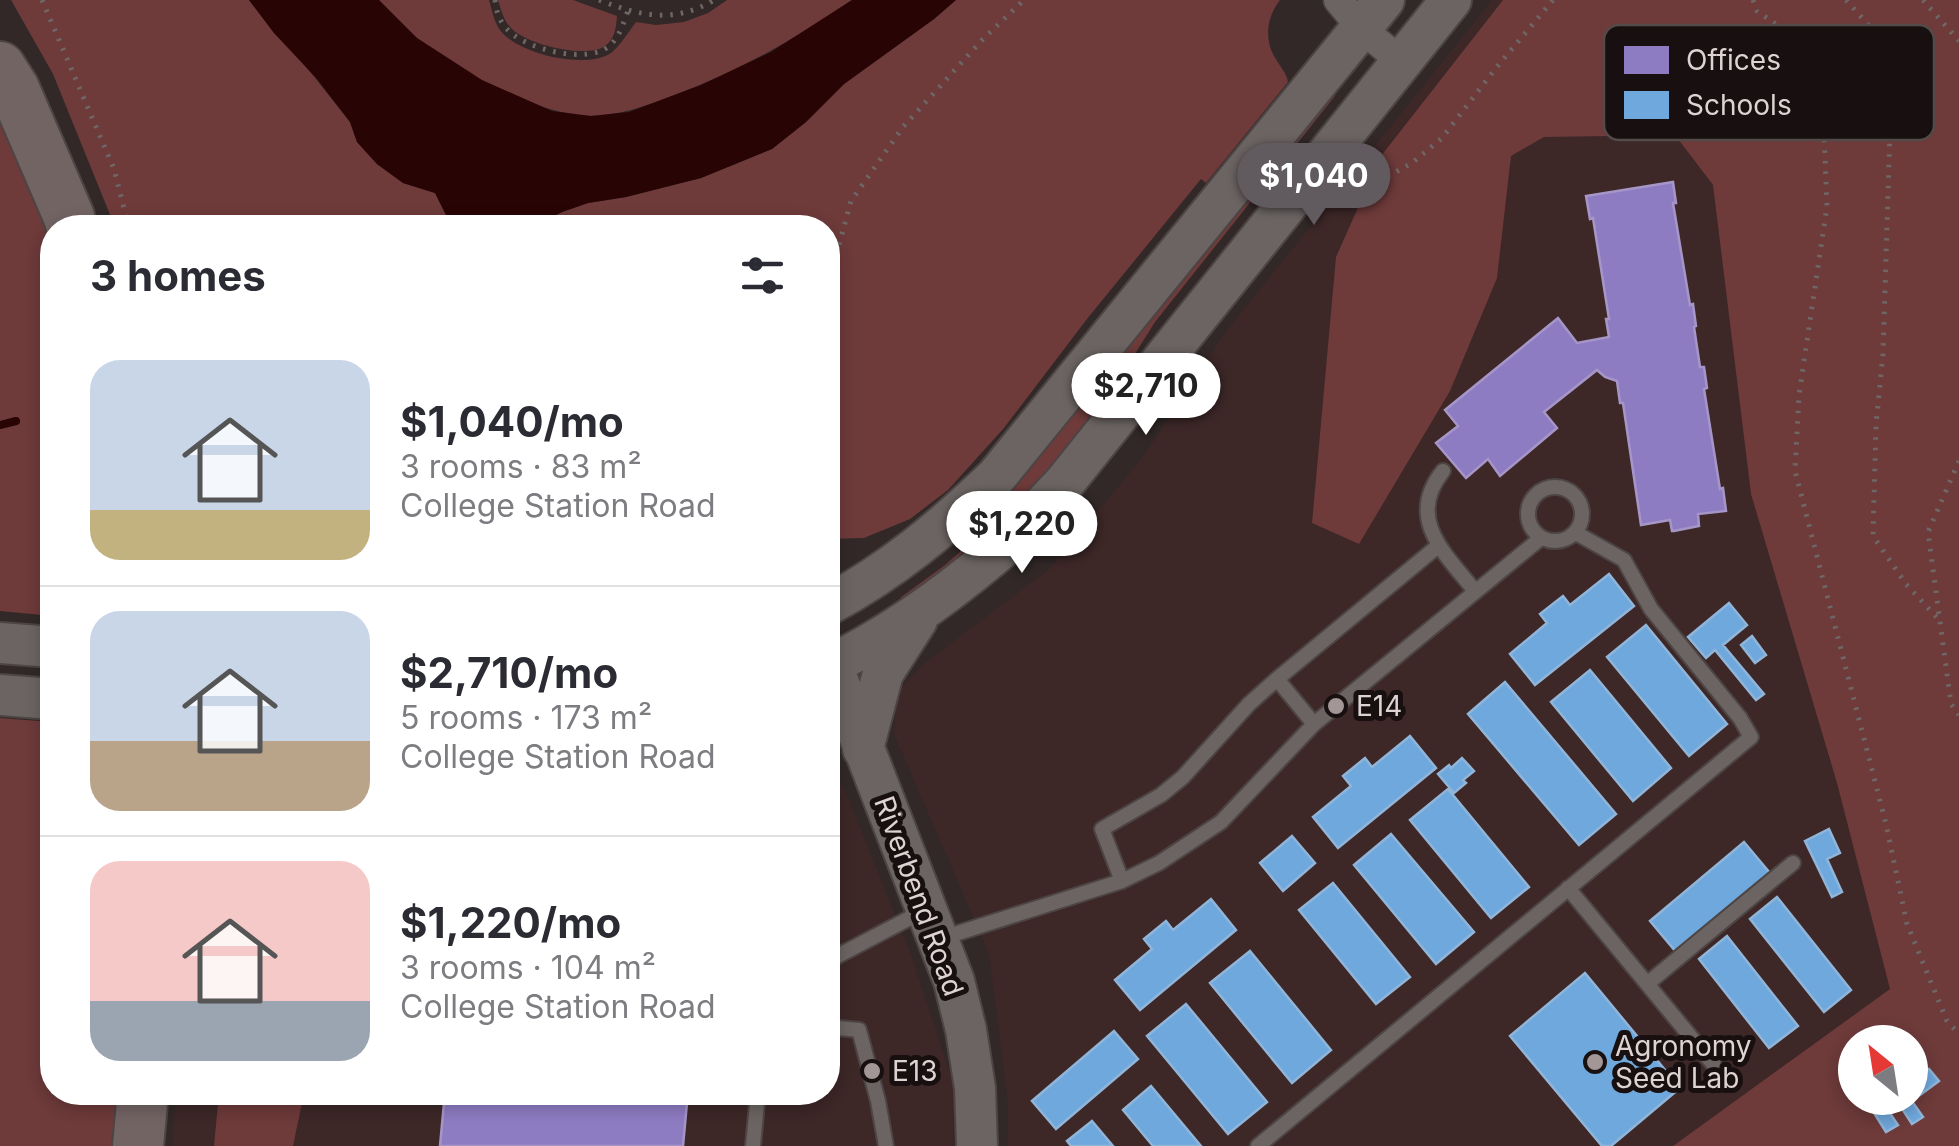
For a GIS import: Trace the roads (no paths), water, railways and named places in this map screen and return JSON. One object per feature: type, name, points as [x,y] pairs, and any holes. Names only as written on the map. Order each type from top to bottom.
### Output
[{"type":"highway","points":[[0,66],[14,89],[69,215]]},
{"type":"highway","points":[[138,1146],[142,1105]]},
{"type":"main road","points":[[840,656],[911,619],[996,552],[1065,482],[1451,0]]},
{"type":"main road","points":[[840,598],[907,556],[996,477],[1361,10]]},
{"type":"main road","points":[[852,746],[883,673],[924,608]]},
{"type":"main road","points":[[0,643],[40,645]]},
{"type":"main road","points":[[0,695],[40,698]]},
{"type":"main road","name":"Riverbend Road","points":[[840,702],[852,746],[954,981],[976,1088],[977,1146]]},
{"type":"street","points":[[1361,10],[1402,62]]},
{"type":"lane","points":[[1443,471],[1428,501],[1428,520],[1438,546],[1474,591]]},
{"type":"lane","points":[[1552,487],[1570,491],[1582,505],[1581,524],[1576,533],[1559,542],[1541,538],[1528,513],[1535,496],[1552,487]]},
{"type":"lane","points":[[1258,1146],[1751,737],[1651,608],[1624,560],[1576,533]]},
{"type":"lane","points":[[840,956],[932,925],[1122,881],[1159,863],[1221,822],[1314,724],[1541,538]]},
{"type":"lane","points":[[1122,881],[1102,828],[1161,796],[1249,704],[1438,546]]},
{"type":"lane","points":[[1277,679],[1314,724]]},
{"type":"lane","points":[[1647,984],[1792,863]]},
{"type":"lane","points":[[1568,888],[1714,1065]]},
{"type":"lane","points":[[840,1028],[858,1030],[886,1146]]},
{"type":"lane","points":[[753,1146],[757,1105]]},
{"type":"waterway","points":[[0,425],[16,421]]},
{"type":"place","name":"E14","points":[[1336,706]]},
{"type":"place","name":"Agronomy Seed Lab","points":[[1595,1062]]},
{"type":"place","name":"E13","points":[[872,1071]]}]
